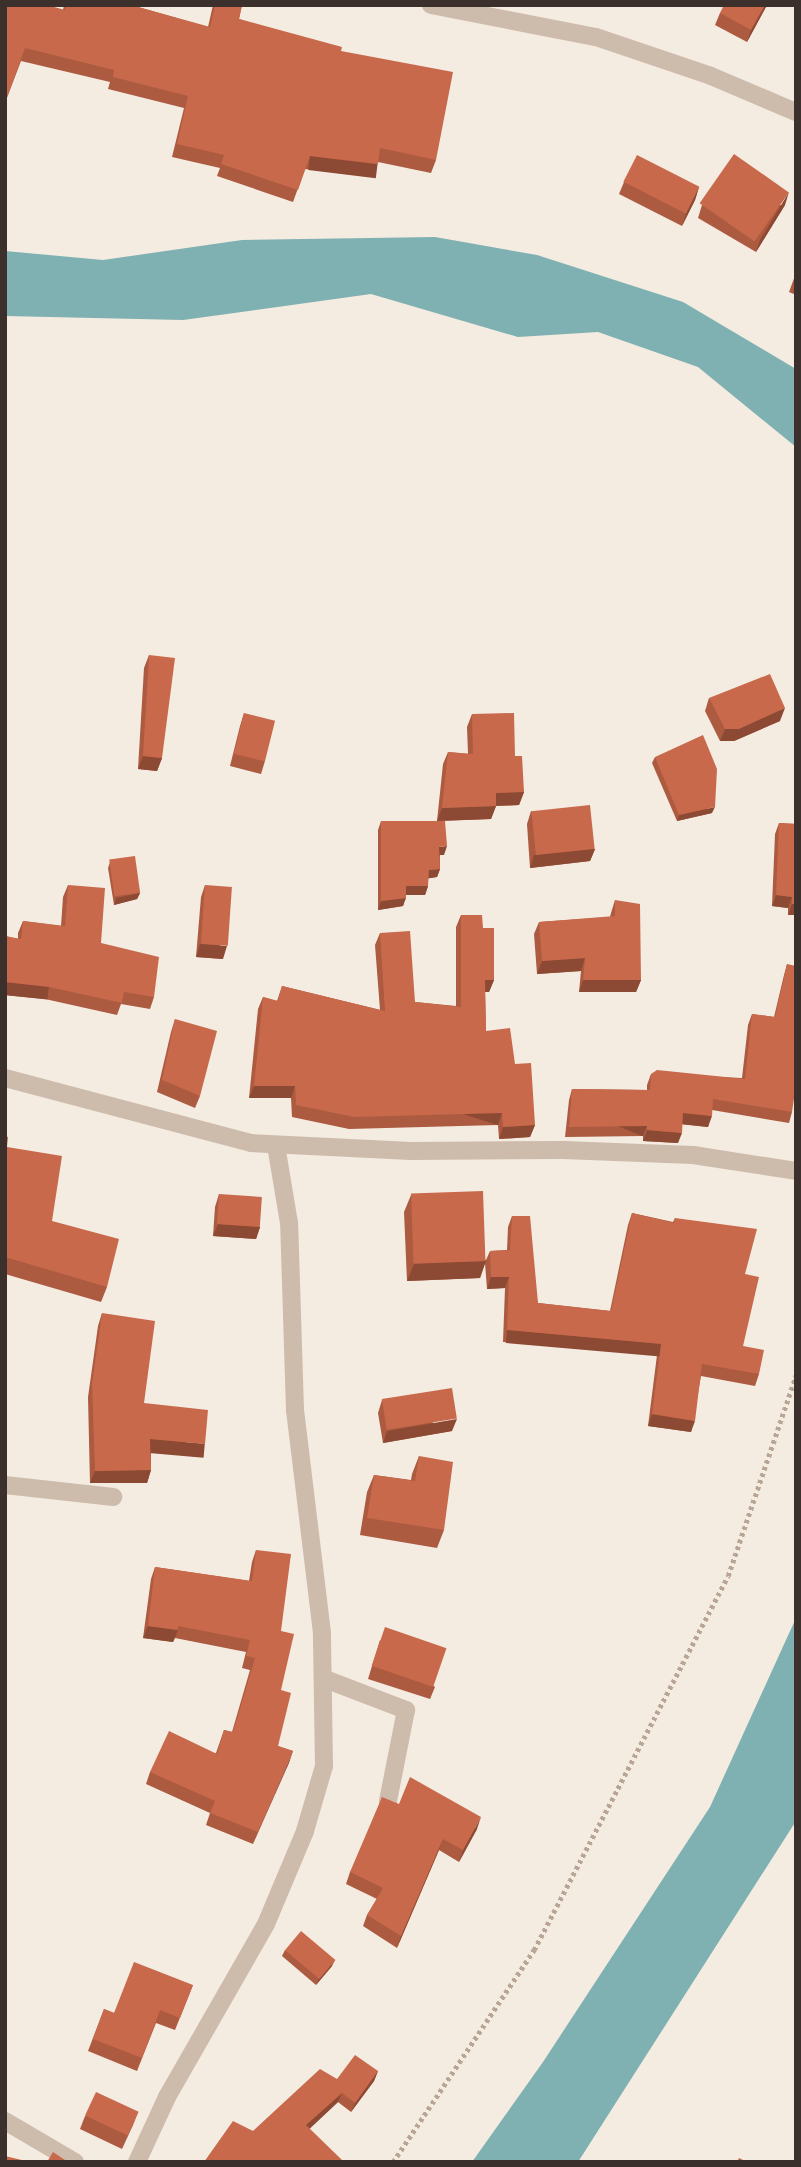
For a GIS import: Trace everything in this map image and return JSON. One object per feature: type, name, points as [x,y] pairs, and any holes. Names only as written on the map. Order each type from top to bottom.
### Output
[{"type":"street","points":[[431,5],[596,37],[710,76],[796,112]]},
{"type":"street","points":[[5,1078],[224,1138],[276,1145],[693,1155],[796,1171]]},
{"type":"street","points":[[137,2162],[173,2085],[266,1924],[305,1831],[324,1766],[325,1679],[311,1524],[295,1410],[289,1223],[276,1145]]},
{"type":"street","points":[[5,1485],[113,1497]]},
{"type":"street","points":[[325,1679],[406,1710],[388,1801]]},
{"type":"street","points":[[5,2121],[75,2162]]},
{"type":"path","points":[[393,2162],[534,1950],[728,1576],[796,1376]]},
{"type":"water","points":[[435,237],[537,255],[683,302],[796,369],[796,447],[698,367],[598,332],[518,337],[371,294],[183,320],[5,316],[5,251],[103,260],[242,240]]},
{"type":"water","points":[[796,1618],[796,1821],[578,2162],[472,2162],[543,2062],[710,1807]]},
{"type":"building","points":[[5,5],[47,5],[65,10],[66,5],[131,5],[210,27],[215,5],[242,5],[239,19],[342,47],[341,51],[453,72],[436,160],[380,148],[378,164],[310,156],[298,190],[221,164],[224,155],[177,144],[188,96],[113,77],[114,70],[25,48],[5,100]]},
{"type":"building","points":[[724,5],[765,5],[751,30],[720,13]]},
{"type":"building","points":[[734,154],[789,192],[754,242],[700,203]]},
{"type":"building","points":[[637,155],[699,187],[686,214],[623,182]]},
{"type":"building","points":[[149,655],[175,658],[162,758],[143,756]]},
{"type":"building","points":[[770,674],[785,708],[739,729],[725,729],[709,698]]},
{"type":"building","points":[[244,713],[275,721],[265,761],[234,754]]},
{"type":"building","points":[[514,713],[515,756],[522,756],[524,792],[496,793],[496,806],[442,808],[448,752],[473,754],[472,714]]},
{"type":"building","points":[[703,735],[717,769],[715,807],[679,815],[655,757]]},
{"type":"building","points":[[590,805],[595,849],[536,855],[531,811]]},
{"type":"building","points":[[381,821],[445,821],[447,846],[439,847],[440,869],[429,870],[428,886],[406,886],[406,898],[381,901]]},
{"type":"building","points":[[779,823],[796,824],[796,904],[792,904],[792,897],[776,895]]},
{"type":"building","points":[[135,856],[140,893],[114,896],[109,860]]},
{"type":"building","points":[[68,885],[105,888],[101,943],[159,957],[154,997],[124,992],[122,1003],[49,987],[5,982],[5,936],[21,939],[23,921],[65,926]]},
{"type":"building","points":[[205,885],[232,887],[228,946],[201,944]]},
{"type":"building","points":[[615,900],[640,904],[641,980],[583,980],[585,958],[542,961],[539,922],[615,916]]},
{"type":"building","points":[[461,915],[482,915],[483,928],[494,928],[494,980],[485,980],[486,1031],[510,1028],[515,1064],[531,1063],[535,1125],[503,1127],[502,1113],[354,1117],[296,1105],[295,1086],[254,1086],[263,997],[278,1001],[282,986],[385,1011],[380,933],[410,931],[415,1002],[461,1007]]},
{"type":"building","points":[[787,964],[796,966],[796,1085],[792,1112],[713,1099],[712,1116],[683,1113],[682,1133],[647,1130],[647,1126],[569,1127],[572,1089],[650,1090],[651,1074],[657,1070],[745,1079],[752,1014],[775,1017]]},
{"type":"building","points":[[175,1019],[217,1031],[200,1096],[162,1080]]},
{"type":"building","points":[[5,1136],[8,1137],[7,1147],[62,1156],[52,1221],[119,1239],[107,1287],[5,1257]]},
{"type":"building","points":[[483,1191],[485,1261],[413,1263],[411,1194]]},
{"type":"building","points":[[219,1194],[262,1197],[260,1227],[217,1224]]},
{"type":"building","points":[[632,1213],[674,1223],[675,1218],[757,1229],[745,1274],[759,1277],[743,1346],[764,1350],[759,1374],[702,1364],[695,1421],[652,1414],[661,1344],[507,1330],[509,1277],[491,1277],[490,1251],[510,1250],[512,1216],[530,1216],[538,1303],[611,1311]]},
{"type":"building","points":[[102,1313],[155,1321],[144,1403],[208,1410],[205,1444],[150,1439],[151,1470],[95,1471],[92,1384]]},
{"type":"building","points":[[452,1388],[457,1419],[387,1430],[382,1399]]},
{"type":"building","points":[[419,1456],[453,1462],[444,1530],[367,1518],[374,1475],[415,1481]]},
{"type":"building","points":[[256,1550],[291,1554],[281,1631],[294,1634],[281,1690],[291,1693],[278,1746],[293,1751],[258,1832],[210,1813],[215,1801],[150,1772],[169,1731],[217,1754],[224,1730],[233,1732],[255,1658],[246,1656],[250,1640],[178,1626],[178,1630],[148,1626],[155,1567],[252,1581]]},
{"type":"building","points":[[385,1627],[446,1648],[433,1687],[372,1666]]},
{"type":"building","points":[[410,1777],[481,1817],[463,1850],[443,1839],[401,1936],[367,1915],[383,1888],[350,1872],[382,1797],[399,1804]]},
{"type":"building","points":[[301,1931],[335,1960],[319,1979],[285,1950]]},
{"type":"building","points":[[134,1962],[193,1985],[180,2018],[160,2010],[142,2058],[93,2039],[104,2009],[114,2013]]},
{"type":"building","points":[[355,2055],[378,2071],[355,2103],[342,2093],[306,2125],[342,2160],[341,2162],[204,2162],[233,2121],[253,2131],[320,2069],[337,2079]]},
{"type":"building","points":[[96,2092],[139,2112],[128,2135],[85,2116]]},
{"type":"building","points":[[53,2152],[68,2162],[47,2162]]},
{"type":"building","points":[[5,2156],[30,2162],[5,2162]]}]
